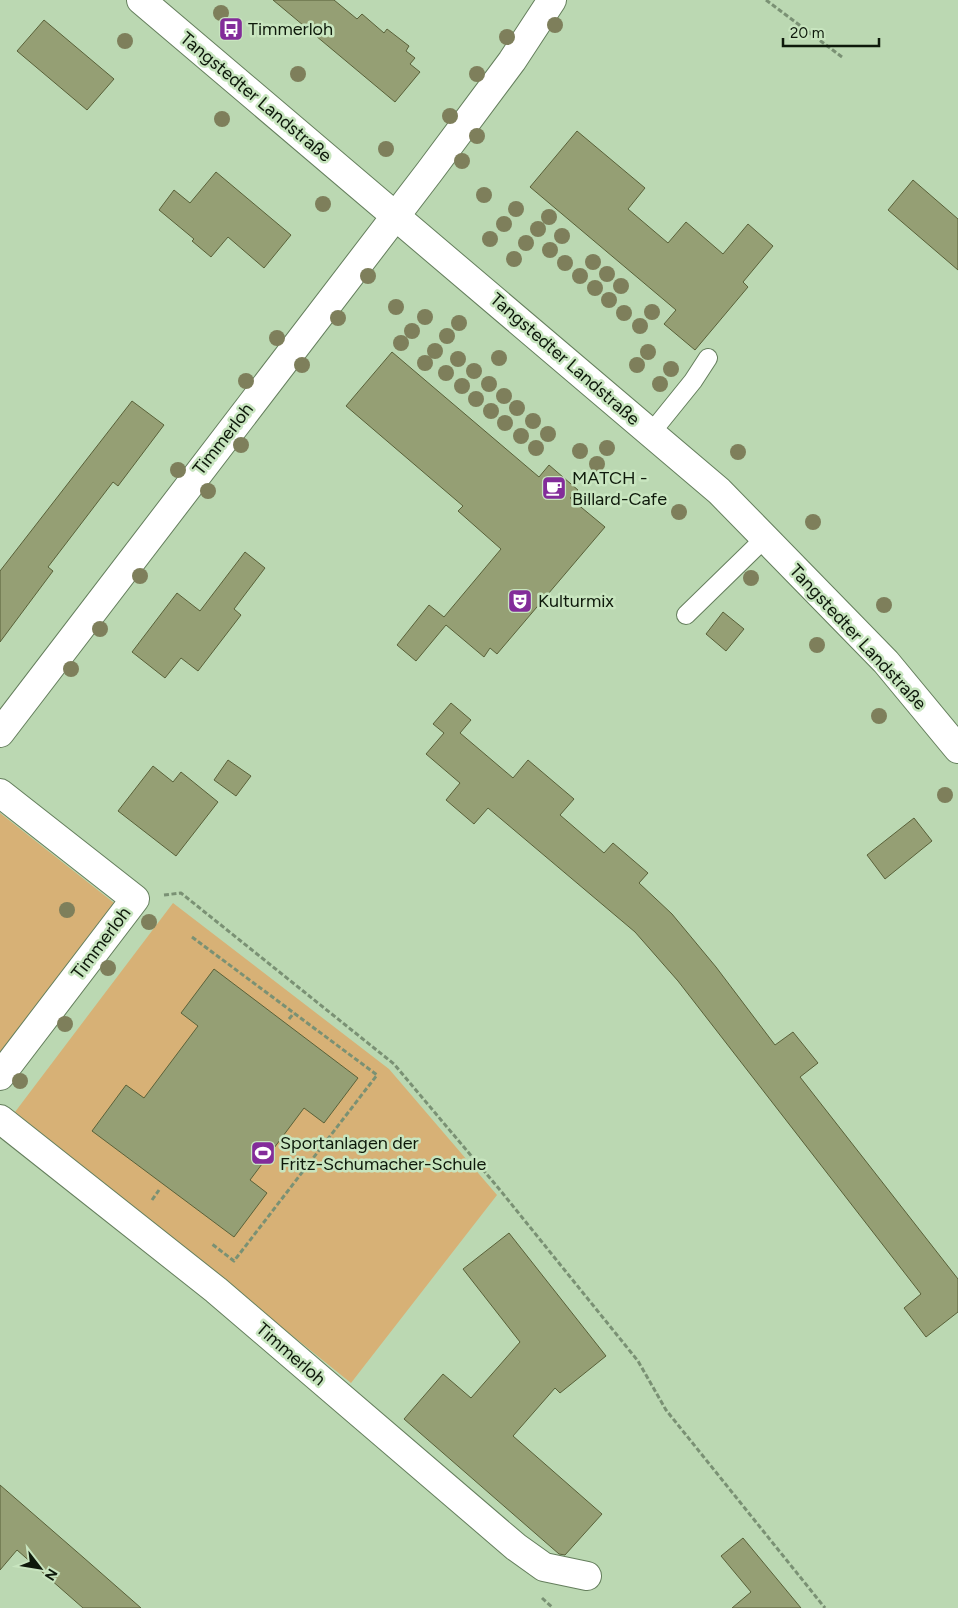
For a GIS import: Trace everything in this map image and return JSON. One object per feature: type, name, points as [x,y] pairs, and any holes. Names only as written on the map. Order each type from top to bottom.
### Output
[{"type":"street","name":"Tangstedter Landstraße","points":[[142,0],[719,492],[886,662],[958,749]]},
{"type":"street","name":"Timmerloh","points":[[0,732],[396,215],[512,61],[552,0]]},
{"type":"street","name":"Timmerloh","points":[[0,793],[135,899],[0,1076]]},
{"type":"street","name":"Timmerloh","points":[[0,1119],[216,1290],[516,1548],[544,1567],[587,1576]]},
{"type":"lane","points":[[651,433],[708,358]]},
{"type":"lane","points":[[686,615],[765,538]]},
{"type":"path","points":[[766,0],[842,57]]},
{"type":"path","points":[[135,899],[181,893],[394,1064],[500,1190],[638,1361],[666,1410],[824,1608]]},
{"type":"path","points":[[192,937],[377,1075],[234,1261],[204,1239]]},
{"type":"path","points":[[289,1019],[294,1013]]},
{"type":"path","points":[[151,1200],[159,1190]]},
{"type":"path","points":[[144,1195],[159,1206]]},
{"type":"shaded area","points":[[0,813],[118,906],[0,1063]]},
{"type":"shaded area","name":"Sportanlagen der Fritz-Schumacher-Schule","points":[[173,903],[389,1069],[497,1195],[351,1383],[15,1112]]},
{"type":"building","points":[[273,0],[334,0],[357,19],[362,14],[384,33],[387,29],[409,46],[406,51],[415,58],[410,64],[420,72],[395,102]]},
{"type":"building","points":[[44,20],[114,79],[87,110],[17,51]]},
{"type":"building","points":[[577,131],[645,188],[628,209],[668,243],[686,222],[723,254],[748,224],[773,246],[743,282],[748,287],[695,350],[664,324],[676,310],[530,187]]},
{"type":"building","points":[[216,172],[291,235],[264,268],[228,237],[211,257],[192,241],[194,239],[159,210],[174,190],[190,203]]},
{"type":"building","points":[[913,180],[958,219],[958,270],[888,210]]},
{"type":"building","points":[[392,352],[539,477],[549,465],[578,490],[570,498],[605,527],[497,654],[490,648],[484,657],[446,625],[416,661],[397,645],[429,605],[444,617],[501,549],[458,511],[463,506],[346,406]]},
{"type":"building","points":[[132,401],[164,425],[118,486],[113,482],[48,567],[53,571],[0,642],[0,571]]},
{"type":"building","points":[[245,552],[265,568],[234,609],[241,615],[198,671],[181,658],[165,678],[132,652],[177,593],[200,611]]},
{"type":"building","points":[[723,612],[744,629],[726,651],[706,634]]},
{"type":"building","points":[[451,703],[471,720],[460,733],[513,778],[528,760],[574,799],[560,815],[604,853],[613,843],[648,873],[639,883],[672,914],[716,967],[775,1045],[793,1032],[818,1063],[800,1077],[958,1279],[958,1312],[926,1337],[904,1308],[921,1294],[678,981],[635,932],[488,808],[474,824],[446,800],[460,783],[426,754],[444,733],[433,724]]},
{"type":"building","points":[[228,760],[251,776],[236,796],[214,780]]},
{"type":"building","points":[[153,766],[173,782],[181,772],[218,802],[176,856],[118,811]]},
{"type":"building","points":[[914,818],[932,841],[885,879],[867,855]]},
{"type":"building","points":[[214,969],[358,1078],[324,1123],[304,1108],[250,1180],[267,1193],[234,1237],[92,1131],[126,1085],[144,1098],[198,1026],[181,1013]]},
{"type":"building","points":[[509,1233],[606,1356],[560,1393],[555,1388],[513,1436],[602,1514],[565,1555],[559,1554],[404,1419],[443,1374],[471,1398],[520,1342],[463,1269]]},
{"type":"building","points":[[0,1485],[141,1608],[83,1608],[17,1550],[0,1570]]},
{"type":"building","points":[[743,1538],[801,1608],[732,1608],[751,1592],[721,1556]]},
{"type":"place","name":"Timmerloh","points":[[231,29]]},
{"type":"place","name":"MATCH - Billard-Cafe","points":[[554,488]]},
{"type":"place","name":"Kulturmix","points":[[520,601]]},
{"type":"place","name":"Sportanlagen der Fritz-Schumacher-Schule","points":[[263,1153]]}]
